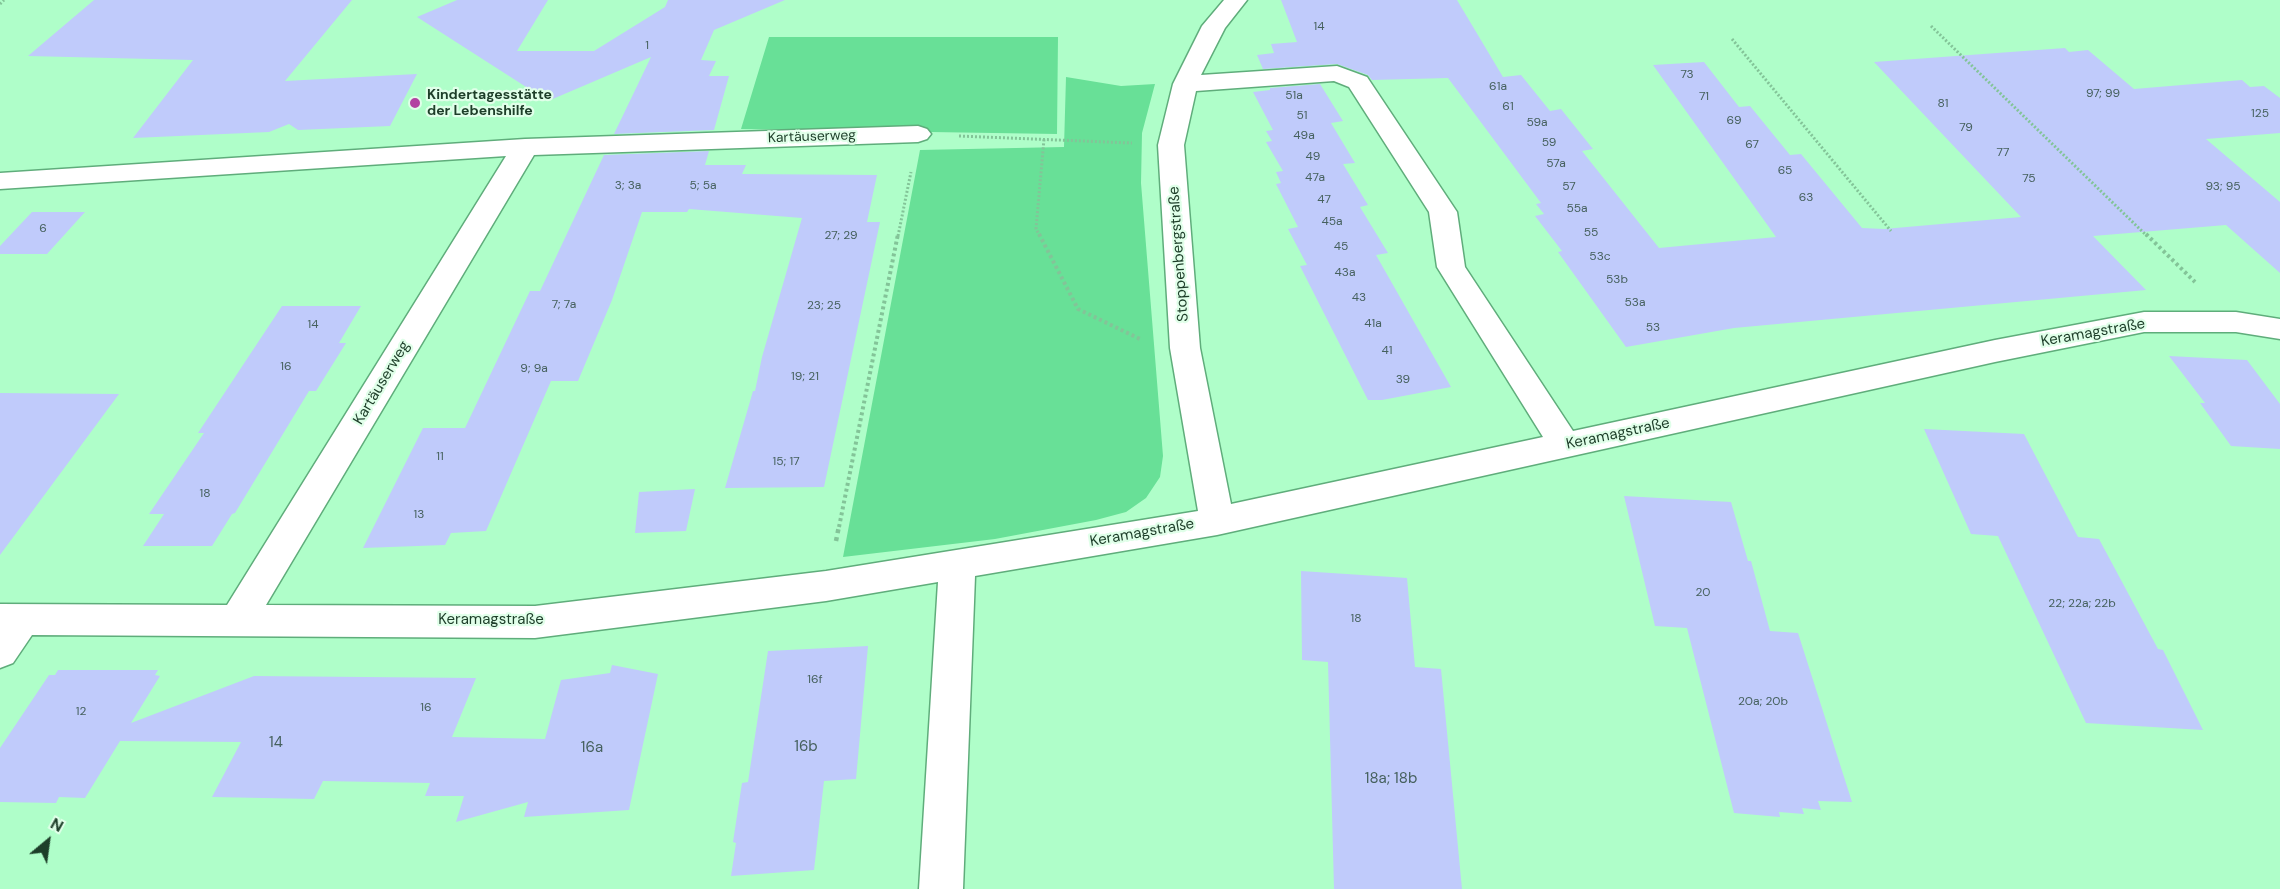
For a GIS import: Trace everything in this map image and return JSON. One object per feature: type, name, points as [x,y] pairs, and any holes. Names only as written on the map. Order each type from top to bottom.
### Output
[{"type":"street","name":"Stoppenbergstraße","points":[[1217,521],[1185,348],[1171,145],[1185,84],[1214,26],[1236,0]]},
{"type":"street","points":[[1185,84],[1337,73],[1358,82],[1443,212],[1450,267],[1565,445]]},
{"type":"street","name":"Kartäuserweg","points":[[0,181],[525,147],[918,134]]},
{"type":"street","name":"Kartäuserweg","points":[[238,619],[525,147]]},
{"type":"street","name":"Keramagstraße","points":[[0,652],[11,619],[535,622],[826,586],[1217,521],[2063,337],[2144,322],[2236,322],[2280,329]]},
{"type":"street","points":[[941,889],[957,565]]},
{"type":"path","points":[[0,4],[4,0]]},
{"type":"path","points":[[1931,26],[2236,322]]},
{"type":"path","points":[[1732,39],[1891,231]]},
{"type":"path","points":[[826,586],[918,134],[1171,145]]},
{"type":"path","points":[[1044,139],[1036,229],[1078,309],[1154,346],[1185,348]]},
{"type":"green space","points":[[769,37],[1058,37],[1057,134],[741,129]]},
{"type":"green space","points":[[1066,77],[1121,86],[1155,84],[1142,133],[1141,183],[1163,456],[1160,477],[1146,498],[1126,512],[1096,520],[995,539],[843,557],[920,150],[1064,147]]},
{"type":"building","points":[[94,0],[352,0],[285,81],[417,74],[390,126],[298,130],[289,124],[269,132],[133,138],[193,60],[28,56]]},
{"type":"building","points":[[457,0],[548,0],[517,51],[594,51],[665,7],[668,0],[785,0],[714,30],[701,60],[716,61],[709,76],[729,76],[714,130],[614,134],[651,57],[548,101],[417,17]]},
{"type":"building","points":[[1281,0],[1457,0],[1503,77],[1521,75],[1550,111],[1561,109],[1593,149],[1582,151],[1659,248],[1776,237],[1653,65],[1704,62],[1739,107],[1750,106],[1790,155],[1801,154],[1862,228],[1884,229],[2021,217],[1874,62],[2065,48],[2069,52],[2088,50],[2134,89],[2242,80],[2250,87],[2264,86],[2280,98],[2280,133],[2206,139],[2280,202],[2280,273],[2226,225],[2093,236],[2146,290],[1734,328],[1626,347],[1558,252],[1562,251],[1535,216],[1544,214],[1536,204],[1541,203],[1448,78],[1372,80],[1368,75],[1337,64],[1263,69],[1257,55],[1274,53],[1271,44],[1297,42]]},
{"type":"building","points":[[1320,84],[1343,121],[1331,123],[1355,163],[1343,164],[1368,205],[1360,207],[1388,253],[1376,255],[1451,387],[1382,400],[1368,400],[1300,266],[1307,265],[1288,229],[1298,227],[1276,184],[1281,183],[1276,172],[1283,171],[1266,142],[1272,141],[1266,131],[1273,130],[1253,92],[1270,90],[1270,88]]},
{"type":"building","points":[[709,151],[705,165],[746,165],[742,174],[877,175],[867,222],[880,222],[824,487],[725,488],[753,391],[755,391],[762,357],[802,218],[689,209],[687,212],[642,212],[612,300],[578,381],[551,381],[486,531],[451,533],[445,545],[363,548],[423,428],[465,428],[530,291],[540,291],[604,155]]},
{"type":"building","points":[[32,212],[85,212],[47,254],[0,254],[0,246]]},
{"type":"building","points":[[282,306],[361,306],[339,343],[346,343],[316,391],[309,391],[235,513],[232,514],[212,546],[143,546],[164,514],[149,514],[204,433],[198,433]]},
{"type":"building","points":[[2169,356],[2247,360],[2280,404],[2280,449],[2231,446],[2200,403],[2205,403]]},
{"type":"building","points":[[0,393],[119,394],[0,555]]},
{"type":"building","points":[[1924,429],[2024,434],[2078,537],[2099,539],[2158,649],[2163,650],[2203,730],[2086,723],[1998,536],[1971,534]]},
{"type":"building","points":[[695,489],[686,531],[635,533],[639,492]]},
{"type":"building","points":[[1624,496],[1731,502],[1748,561],[1751,561],[1770,631],[1798,633],[1852,802],[1818,801],[1821,810],[1802,808],[1804,814],[1779,812],[1780,817],[1734,813],[1687,628],[1655,626]]},
{"type":"building","points":[[1301,571],[1407,578],[1415,667],[1441,669],[1462,889],[1334,889],[1328,662],[1302,660]]},
{"type":"building","points":[[868,646],[856,779],[824,781],[814,870],[731,876],[736,843],[733,842],[742,783],[748,782],[768,651]]},
{"type":"building","points":[[612,665],[658,674],[629,810],[524,817],[528,802],[456,822],[464,796],[425,796],[430,783],[323,781],[314,799],[212,797],[241,742],[120,741],[85,798],[59,797],[56,803],[0,802],[0,748],[49,675],[55,675],[58,670],[158,670],[155,675],[160,676],[131,723],[254,676],[476,678],[452,737],[545,739],[561,680],[610,673]]},
{"type":"place","name":"Kindertagesstätte der Lebenshilfe","points":[[415,103]]}]
